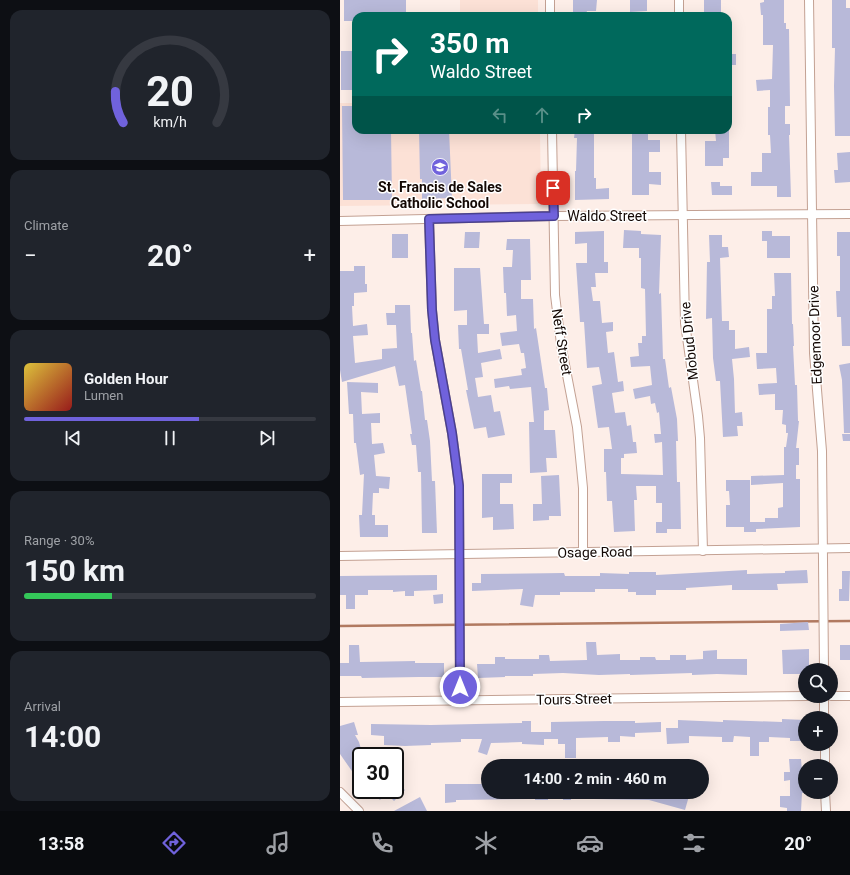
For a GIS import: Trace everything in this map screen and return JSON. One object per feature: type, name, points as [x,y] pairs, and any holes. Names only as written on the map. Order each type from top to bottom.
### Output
[{"type":"street","points":[[550,0],[550,12]]},
{"type":"street","points":[[679,0],[679,12]]},
{"type":"street","name":"Edgemoor Drive","points":[[809,0],[814,353],[822,451],[824,663]]},
{"type":"street","name":"Neff Street","points":[[552,134],[555,295],[557,319],[577,427],[583,488],[583,552]]},
{"type":"street","name":"Mobud Drive","points":[[681,134],[685,323],[700,438],[703,551]]},
{"type":"street","name":"Waldo Street","points":[[340,221],[554,216],[850,214]]},
{"type":"street","points":[[429,219],[432,310],[435,340],[452,433],[459,486],[460,700]]},
{"type":"street","name":"Osage Road","points":[[340,556],[850,548]]},
{"type":"street","name":"Tours Street","points":[[340,702],[798,696]]},
{"type":"street","points":[[838,696],[850,696]]},
{"type":"street","points":[[340,792],[359,811]]},
{"type":"street","points":[[825,799],[826,811]]},
{"type":"shaded area","points":[[460,0],[538,0],[538,12],[460,12]]},
{"type":"shaded area","name":"St. Francis de Sales Catholic School","points":[[340,103],[352,103],[352,134],[540,134],[541,204],[340,206]]},
{"type":"building","points":[[344,0],[406,0],[406,12],[352,12],[352,21],[344,21]]},
{"type":"building","points":[[573,0],[597,0],[596,11],[573,12]]},
{"type":"building","points":[[630,0],[647,0],[647,11],[630,12]]},
{"type":"building","points":[[704,0],[721,0],[721,12],[704,12]]},
{"type":"building","points":[[764,0],[784,0],[784,23],[786,23],[786,29],[789,29],[790,106],[785,106],[785,124],[790,124],[791,197],[777,197],[777,186],[751,186],[751,172],[762,172],[762,153],[771,153],[770,135],[768,135],[768,107],[770,107],[770,90],[757,91],[756,80],[772,79],[773,45],[763,45],[763,15],[761,15],[760,3],[764,2]]},
{"type":"building","points":[[832,0],[846,0],[846,8],[850,8],[850,136],[835,136],[835,48],[832,48]]},
{"type":"building","points":[[341,51],[352,51],[352,90],[341,90]]},
{"type":"building","points":[[732,54],[736,54],[736,65],[732,65]]},
{"type":"building","points":[[342,106],[352,106],[352,134],[391,134],[392,200],[343,200]]},
{"type":"building","points":[[419,134],[449,134],[452,198],[422,199],[422,179],[420,179]]},
{"type":"building","points":[[574,134],[594,134],[594,178],[596,178],[596,189],[609,188],[609,199],[575,200],[577,138],[574,138]]},
{"type":"building","points":[[632,134],[648,134],[648,140],[660,140],[660,152],[649,152],[649,172],[661,172],[661,185],[649,184],[649,195],[632,195]]},
{"type":"building","points":[[715,134],[729,134],[729,158],[723,158],[723,166],[705,166],[705,141],[716,141]]},
{"type":"building","points":[[850,152],[850,182],[835,183],[834,170],[838,170],[837,153]]},
{"type":"building","points":[[711,182],[720,182],[720,186],[732,186],[732,195],[712,195]]},
{"type":"building","points":[[624,230],[641,231],[641,234],[661,235],[659,294],[661,293],[663,359],[665,359],[669,388],[671,387],[677,419],[677,482],[680,482],[681,529],[667,529],[667,533],[656,533],[656,522],[662,522],[662,503],[656,503],[656,486],[636,486],[637,500],[634,500],[635,531],[614,532],[612,501],[607,501],[606,472],[604,472],[604,449],[612,449],[609,427],[598,428],[592,386],[602,384],[599,367],[587,368],[584,322],[580,322],[576,263],[587,263],[587,243],[575,244],[575,232],[604,231],[604,262],[608,262],[608,273],[595,273],[596,287],[591,287],[593,301],[600,301],[602,323],[613,322],[613,331],[606,332],[608,353],[614,352],[618,382],[623,381],[624,391],[612,393],[615,413],[625,412],[627,426],[631,425],[633,442],[636,442],[637,453],[624,454],[624,458],[621,458],[621,474],[663,475],[662,442],[655,443],[654,434],[661,434],[659,412],[657,413],[655,403],[651,404],[650,396],[635,399],[633,389],[652,385],[650,366],[631,367],[630,357],[639,356],[638,343],[642,343],[642,336],[646,336],[645,289],[641,288],[641,258],[639,258],[639,248],[623,248]]},
{"type":"building","points":[[762,231],[772,231],[772,236],[790,236],[790,258],[767,258],[767,241],[762,241]]},
{"type":"building","points":[[465,232],[480,232],[479,248],[464,248]]},
{"type":"building","points":[[837,232],[850,232],[850,346],[842,346],[841,317],[837,317],[836,291],[840,291],[840,256],[837,256]]},
{"type":"building","points":[[392,234],[408,234],[408,258],[392,258]]},
{"type":"building","points":[[709,235],[722,235],[722,247],[728,247],[729,257],[720,258],[722,321],[729,321],[729,330],[735,330],[735,349],[749,347],[750,357],[732,359],[735,413],[742,412],[743,426],[737,426],[738,436],[723,437],[720,381],[716,381],[713,358],[712,318],[706,319],[707,262],[710,262]]},
{"type":"building","points":[[507,239],[530,239],[531,280],[521,280],[521,299],[533,299],[534,329],[536,328],[545,388],[547,388],[549,410],[544,411],[544,430],[555,430],[557,458],[546,458],[547,472],[530,473],[529,422],[534,422],[531,387],[510,389],[509,386],[495,388],[494,379],[522,375],[521,369],[526,368],[524,353],[521,353],[519,344],[502,346],[500,333],[517,331],[516,315],[507,316],[506,293],[504,293],[503,267],[512,267],[513,250],[506,250]]},
{"type":"building","points":[[354,266],[365,266],[365,284],[367,284],[367,292],[354,293],[354,306],[352,306],[353,326],[367,324],[368,335],[353,336],[355,363],[382,359],[382,349],[397,348],[396,325],[387,325],[386,313],[395,313],[395,305],[410,305],[414,361],[416,360],[422,391],[425,420],[427,420],[430,441],[432,481],[435,481],[437,533],[422,533],[421,472],[418,472],[416,445],[412,445],[410,434],[412,434],[405,385],[399,386],[395,366],[342,382],[340,370],[340,271],[354,271]]},
{"type":"building","points":[[454,268],[480,268],[484,324],[489,324],[489,334],[477,334],[478,353],[500,349],[502,359],[481,363],[483,377],[475,378],[478,397],[491,395],[494,412],[500,411],[505,435],[488,438],[486,427],[474,429],[466,390],[468,390],[461,349],[459,349],[458,325],[467,325],[467,310],[454,311]]},
{"type":"building","points":[[774,273],[791,273],[795,385],[797,385],[799,421],[796,448],[799,448],[799,465],[796,465],[796,479],[800,479],[800,527],[756,529],[756,532],[744,532],[744,527],[726,527],[726,505],[730,505],[729,491],[726,491],[726,480],[750,480],[750,522],[765,522],[765,518],[778,518],[778,508],[783,507],[783,483],[751,485],[751,476],[784,475],[784,447],[786,447],[788,433],[786,433],[786,425],[782,424],[783,410],[775,410],[775,394],[759,395],[758,384],[777,383],[776,368],[757,369],[756,353],[767,353],[767,309],[772,309],[772,296],[775,296]]},
{"type":"building","points":[[850,363],[850,433],[844,433],[842,380],[839,365]]},
{"type":"building","points":[[347,382],[378,383],[378,393],[361,392],[362,414],[380,413],[380,423],[371,423],[372,444],[383,443],[385,453],[374,455],[376,476],[390,477],[389,489],[379,488],[379,493],[373,493],[372,515],[375,515],[375,525],[388,525],[388,537],[360,537],[359,515],[362,515],[364,474],[360,475],[356,443],[354,443],[353,414],[349,414]]},
{"type":"building","points":[[842,434],[850,434],[850,441],[843,441]]},
{"type":"building","points":[[482,474],[512,474],[512,483],[500,483],[500,504],[513,504],[514,529],[493,530],[493,517],[482,518]]},
{"type":"building","points":[[559,475],[561,516],[549,516],[549,520],[533,521],[533,504],[542,504],[541,476]]},
{"type":"building","points":[[747,570],[747,574],[785,573],[785,571],[807,570],[808,583],[777,584],[778,590],[732,590],[732,585],[686,588],[686,590],[656,590],[656,595],[636,595],[636,592],[628,592],[628,589],[595,589],[595,592],[560,592],[560,595],[535,595],[533,607],[520,605],[523,589],[472,591],[472,583],[481,583],[481,574],[564,573],[565,576],[600,576],[600,573],[629,574],[629,572],[656,572],[656,575]]},
{"type":"building","points":[[842,571],[850,571],[849,601],[839,601],[839,589],[842,589]]},
{"type":"building","points":[[437,575],[437,590],[414,591],[414,596],[405,596],[405,591],[393,592],[393,590],[368,590],[368,595],[355,595],[355,609],[346,609],[346,595],[340,595],[340,576]]},
{"type":"building","points":[[443,594],[443,603],[434,604],[433,595]]},
{"type":"building","points":[[808,622],[809,630],[780,631],[780,624]]},
{"type":"building","points":[[586,642],[596,642],[597,655],[620,654],[620,660],[640,660],[640,657],[655,657],[656,660],[670,660],[670,655],[686,655],[686,660],[703,659],[703,651],[717,650],[717,659],[747,659],[747,675],[692,675],[692,673],[599,675],[563,673],[533,674],[533,676],[478,678],[477,664],[495,664],[495,657],[505,657],[505,659],[539,659],[539,655],[549,655],[550,661],[587,660]]},
{"type":"building","points":[[349,645],[359,645],[360,662],[415,661],[415,663],[444,663],[444,677],[362,678],[361,676],[340,676],[340,663],[349,663]]},
{"type":"building","points":[[840,645],[850,645],[850,660],[840,660]]},
{"type":"building","points":[[809,649],[809,663],[798,663],[798,674],[783,674],[782,650]]},
{"type":"building","points":[[782,719],[798,720],[798,741],[790,741],[790,738],[769,737],[769,742],[759,742],[759,756],[750,756],[750,737],[734,736],[733,742],[722,742],[722,737],[689,736],[689,743],[667,744],[666,728],[678,728],[678,720],[782,722]]},
{"type":"building","points":[[522,721],[531,721],[531,732],[551,732],[551,722],[635,721],[635,723],[661,722],[661,732],[635,733],[635,737],[620,736],[620,742],[608,742],[608,737],[576,738],[576,758],[565,758],[565,744],[558,744],[558,739],[544,739],[544,745],[522,744],[522,742],[491,743],[487,755],[478,752],[482,739],[461,739],[461,742],[405,746],[384,745],[384,736],[371,735],[371,724],[431,725],[522,723]]},
{"type":"building","points":[[354,722],[358,735],[355,735],[360,747],[352,747],[352,771],[340,754],[340,726]]},
{"type":"building","points":[[789,759],[798,759],[798,799],[802,799],[801,811],[787,811],[787,808],[780,807],[780,796],[790,796],[790,780],[784,781],[784,772],[790,772]]},
{"type":"building","points":[[445,784],[481,784],[481,799],[535,799],[456,800],[456,802],[445,803]]},
{"type":"building","points":[[420,797],[427,811],[394,811]]},
{"type":"building","points":[[535,799],[548,799],[548,800]]},
{"type":"building","points":[[593,799],[688,799],[685,810],[649,800]]},
{"type":"waterway","points":[[340,626],[850,621]]},
{"type":"place","name":"St. Francis de Sales Catholic School","points":[[440,167]]},
{"type":"route","points":[[460,687],[459,486],[452,433],[435,340],[432,310],[429,219],[554,216],[553,188]]}]
